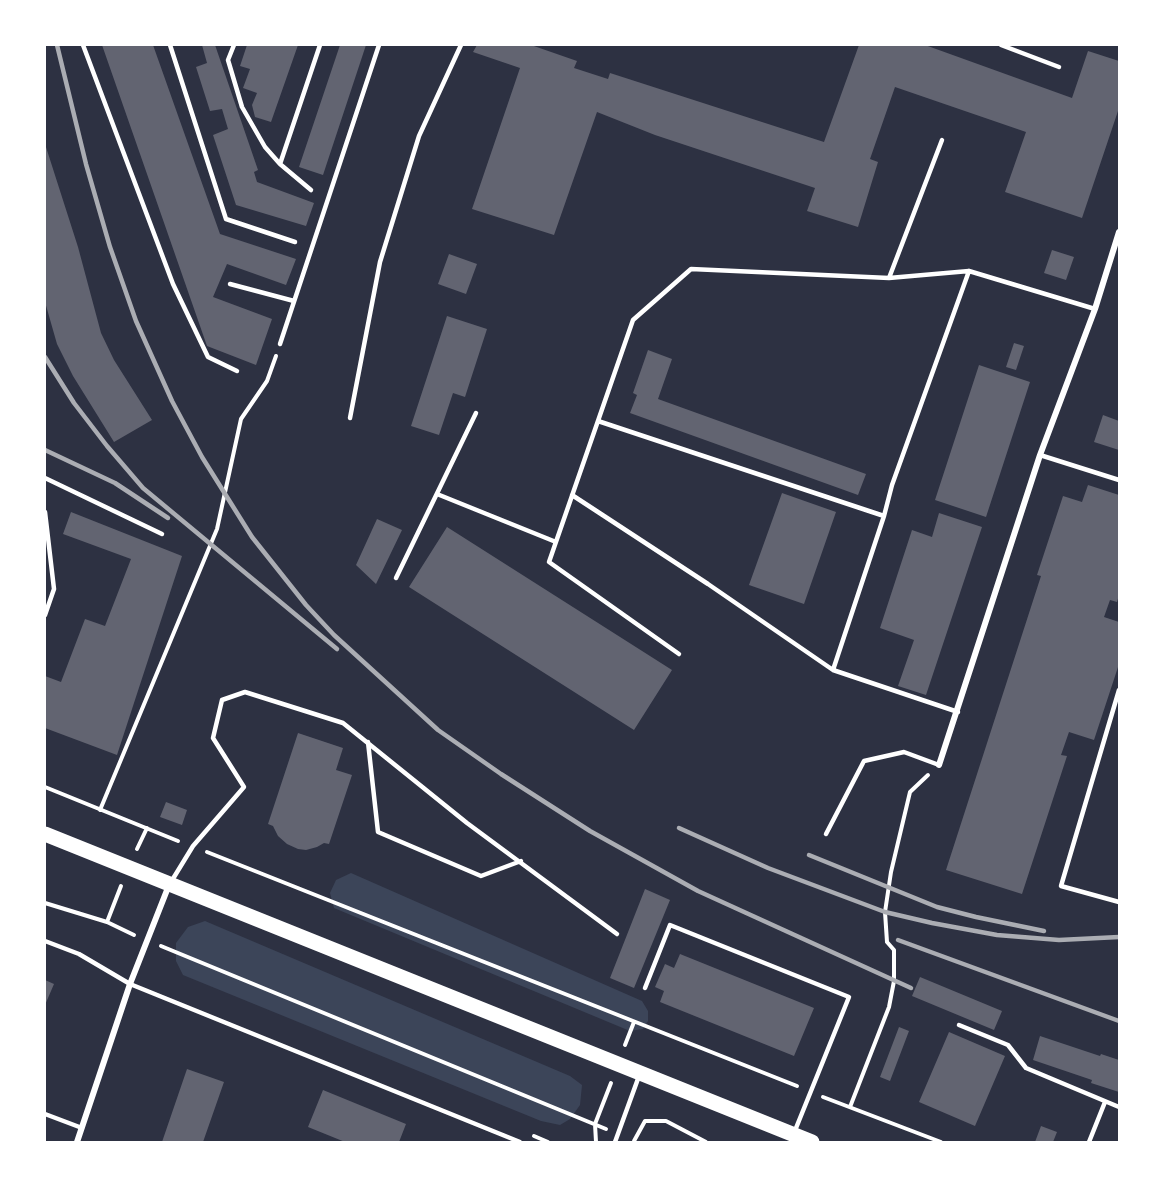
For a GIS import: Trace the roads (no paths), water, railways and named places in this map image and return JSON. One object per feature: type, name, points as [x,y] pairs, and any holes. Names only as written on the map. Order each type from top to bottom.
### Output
[{"type":"main road","points":[[45,834],[812,1142]]},
{"type":"street","points":[[939,765],[1040,455],[1095,309],[1119,232]]},
{"type":"street","points":[[78,1142],[130,984],[169,884]]},
{"type":"lane","points":[[83,45],[173,284],[208,357],[237,371]]},
{"type":"lane","points":[[170,45],[226,219],[295,242]]},
{"type":"lane","points":[[234,45],[228,60],[242,107],[265,147],[280,164],[311,190]]},
{"type":"lane","points":[[280,164],[320,45]]},
{"type":"lane","points":[[280,344],[379,45]]},
{"type":"lane","points":[[350,418],[380,262],[419,136],[461,45]]},
{"type":"lane","points":[[1001,45],[1059,67]]},
{"type":"lane","points":[[889,278],[942,140]]},
{"type":"lane","points":[[679,654],[549,562],[633,320],[691,270],[889,278],[969,271],[1095,309]]},
{"type":"lane","points":[[833,670],[892,485],[969,271]]},
{"type":"lane","points":[[230,284],[294,301]]},
{"type":"lane","points":[[396,578],[476,413]]},
{"type":"lane","points":[[598,421],[884,516]]},
{"type":"lane","points":[[1040,455],[1119,480]]},
{"type":"lane","points":[[45,478],[162,534]]},
{"type":"lane","points":[[437,494],[556,542]]},
{"type":"lane","points":[[572,495],[708,584],[833,670],[958,712]]},
{"type":"lane","points":[[45,512],[54,589],[45,615]]},
{"type":"lane","points":[[1119,690],[1061,886],[1119,902]]},
{"type":"lane","points":[[169,884],[193,846],[244,787],[213,738],[222,700],[245,692],[343,723],[467,822],[617,934]]},
{"type":"lane","points":[[368,742],[378,832],[481,876],[521,861]]},
{"type":"lane","points":[[826,834],[864,761],[904,752],[939,765]]},
{"type":"lane","points":[[645,988],[670,925],[849,997],[794,1135]]},
{"type":"lane","points":[[45,940],[79,954],[130,984],[520,1142]]},
{"type":"lane","points":[[958,1025],[1008,1045],[1026,1068],[1119,1107]]},
{"type":"lane","points":[[615,1142],[640,1073]]},
{"type":"lane","points":[[1089,1142],[1105,1102]]},
{"type":"lane","points":[[45,1114],[82,1128]]},
{"type":"railway","points":[[57,45],[86,164],[110,247],[136,321],[172,401],[202,457],[252,537],[306,605],[334,635],[438,730],[590,831],[698,891],[911,988]]},
{"type":"railway","points":[[45,357],[74,403],[143,488],[337,649]]},
{"type":"railway","points":[[45,450],[115,483],[168,518]]},
{"type":"railway","points":[[679,828],[768,868],[885,912],[997,935],[1059,940],[1119,937]]},
{"type":"railway","points":[[809,855],[937,907],[1044,931]]},
{"type":"railway","points":[[898,940],[1119,1021]]}]
